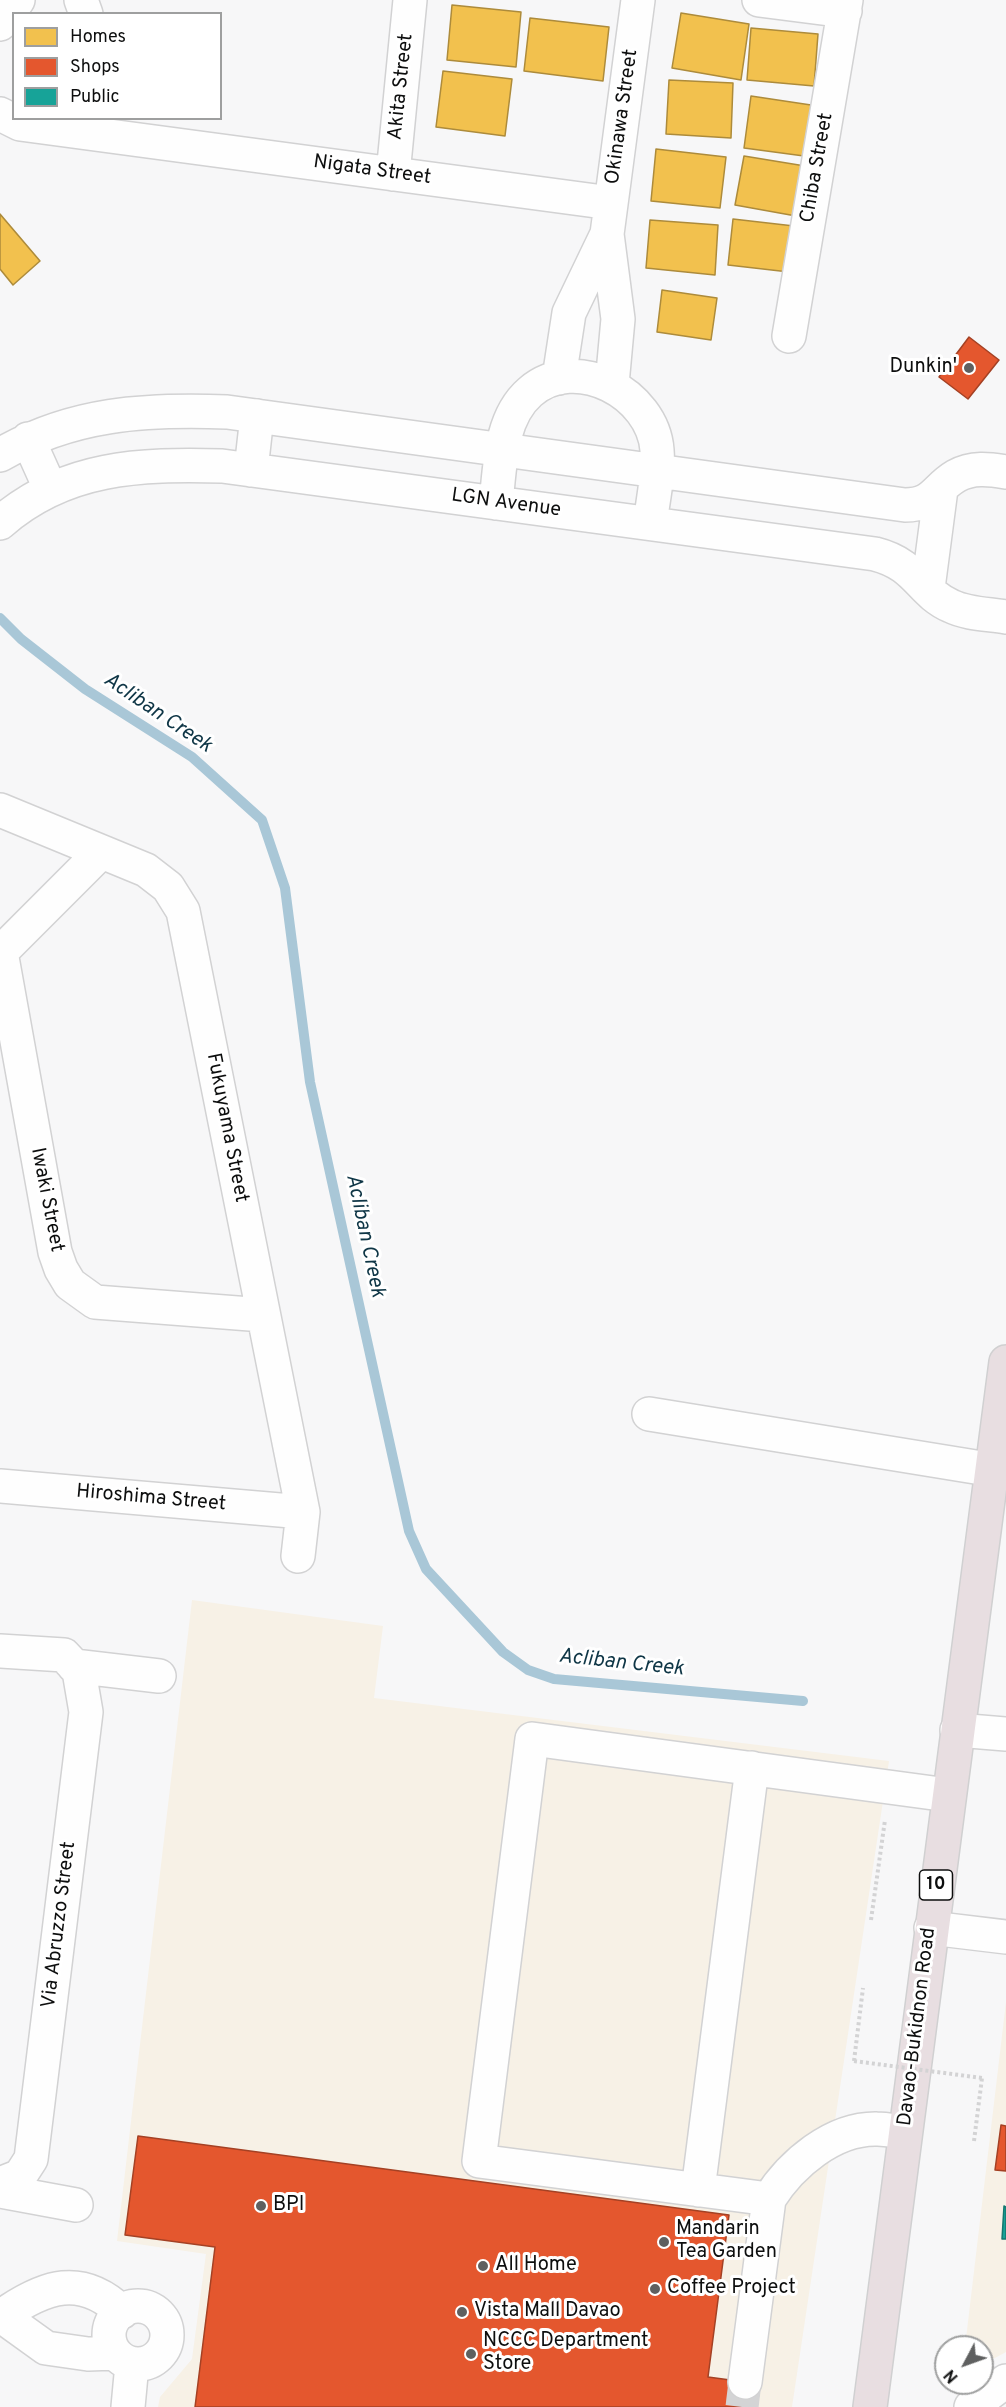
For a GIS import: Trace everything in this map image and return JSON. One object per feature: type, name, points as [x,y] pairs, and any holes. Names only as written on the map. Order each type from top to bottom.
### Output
[{"type":"highway","name":"Davao-Bukidnon Road","points":[[870,2407],[948,1795],[999,1471],[1006,1362]]},
{"type":"street","points":[[0,24],[18,0]]},
{"type":"street","name":"Akita Street","points":[[393,174],[410,0]]},
{"type":"street","name":"Okinawa Street","points":[[609,219],[638,0]]},
{"type":"street","points":[[759,0],[845,5]]},
{"type":"street","name":"Chiba Street","points":[[789,336],[845,5]]},
{"type":"street","name":"Nigata Street","points":[[0,114],[20,124],[130,129],[393,174],[609,219]]},
{"type":"street","points":[[559,378],[569,313],[609,219]]},
{"type":"street","points":[[609,219],[618,319],[612,384]]},
{"type":"street","points":[[496,502],[502,449],[508,428],[529,392],[543,383],[559,378],[594,380],[612,384],[634,403],[652,429],[657,449],[657,471],[650,523]]},
{"type":"street","points":[[50,488],[14,447],[71,423],[148,412],[215,411],[257,416],[905,505],[924,503],[955,476],[970,471],[985,469],[1006,472]]},
{"type":"street","points":[[251,470],[257,416]]},
{"type":"street","name":"LGN Avenue","points":[[3,520],[50,488],[85,476],[171,465],[222,466],[876,554],[901,562],[951,606],[1006,616]]},
{"type":"street","points":[[928,588],[941,489]]},
{"type":"street","name":"Fukuyama Street","points":[[0,810],[159,879],[177,899],[183,910],[303,1512],[298,1556]]},
{"type":"street","points":[[0,952],[101,852]]},
{"type":"street","name":"Iwaki Street","points":[[0,952],[55,1252],[70,1284],[95,1302],[264,1315]]},
{"type":"street","points":[[649,1414],[999,1471]]},
{"type":"street","name":"Hiroshima Street","points":[[0,1486],[303,1512]]},
{"type":"street","points":[[0,1651],[69,1660],[159,1676]]},
{"type":"street","name":"Via Abruzzo Street","points":[[0,2184],[20,2176],[32,2159],[86,1712],[81,1678],[69,1660]]},
{"type":"street","points":[[957,1730],[1006,1734]]},
{"type":"street","points":[[769,2199],[479,2161],[532,1739],[948,1795]]},
{"type":"street","points":[[698,2190],[752,1768]]},
{"type":"street","points":[[931,1928],[1006,1937]]},
{"type":"street","points":[[745,2382],[769,2199],[793,2168],[835,2139],[876,2128],[905,2132]]},
{"type":"street","points":[[0,2191],[76,2205]]},
{"type":"street","points":[[122,2312],[101,2294],[72,2287],[37,2294],[2,2315],[46,2348],[88,2355],[124,2359],[153,2361],[166,2345],[166,2325],[152,2310],[142,2306],[122,2312],[110,2326],[111,2345],[124,2359],[128,2407]]},
{"type":"street","points":[[971,2407],[1006,2380]]},
{"type":"path","points":[[871,1920],[890,1787]]},
{"type":"path","points":[[863,1988],[854,2061],[981,2078],[974,2141]]},
{"type":"shaded area","points":[[192,1600],[383,1626],[374,1698],[889,1761],[792,2407],[158,2407],[160,2397],[192,2359],[206,2254],[117,2241]]},
{"type":"shaded area","points":[[1006,2002],[1006,2352],[994,2358],[994,2335],[966,2335]]},
{"type":"building: Homes","points":[[452,5],[521,12],[516,67],[447,60]]},
{"type":"building: Homes","points":[[681,13],[749,24],[741,80],[672,68]]},
{"type":"building: Homes","points":[[530,18],[609,27],[603,81],[524,71]]},
{"type":"building: Homes","points":[[751,28],[818,34],[814,86],[747,80]]},
{"type":"building: Homes","points":[[443,71],[512,79],[505,136],[436,127]]},
{"type":"building: Homes","points":[[669,80],[733,83],[731,138],[666,134]]},
{"type":"building: Homes","points":[[751,96],[811,105],[804,156],[744,148]]},
{"type":"building: Homes","points":[[656,149],[726,157],[720,208],[651,201]]},
{"type":"building: Homes","points":[[744,156],[805,166],[796,216],[735,205]]},
{"type":"building: Homes","points":[[0,214],[40,261],[13,285],[0,269]]},
{"type":"building: Homes","points":[[733,219],[794,226],[789,272],[728,265]]},
{"type":"building: Homes","points":[[650,220],[718,225],[715,275],[646,268]]},
{"type":"building: Homes","points":[[662,290],[717,298],[711,340],[657,332]]},
{"type":"building: Shops","name":"Dunkin'","points":[[969,337],[999,360],[968,399],[939,377]]},
{"type":"building: Shops","points":[[1001,2125],[1006,2126],[1006,2171],[995,2170]]},
{"type":"building: Shops","name":"Vista Mall Davao","points":[[138,2136],[729,2215],[708,2377],[760,2384],[757,2407],[195,2407],[215,2247],[125,2235]]},
{"type":"building: Public","points":[[1004,2206],[1006,2207],[1006,2239],[1002,2239]]},
{"type":"waterway","name":"Acliban Creek","points":[[0,618],[21,639],[85,689],[192,757],[262,820],[285,888],[310,1082],[409,1531],[426,1569],[503,1652],[528,1670],[554,1679],[803,1701]]},
{"type":"tunnel","points":[[742,2407],[745,2382]]},
{"type":"place","name":"Dunkin'","points":[[969,368]]},
{"type":"place","name":"BPI","points":[[261,2206]]},
{"type":"place","name":"Mandarin Tea Garden","points":[[664,2242]]},
{"type":"place","name":"All Home","points":[[483,2266]]},
{"type":"place","name":"Coffee Project","points":[[655,2289]]},
{"type":"place","name":"Vista Mall Davao","points":[[462,2312]]},
{"type":"place","name":"NCCC Department Store","points":[[471,2354]]}]
